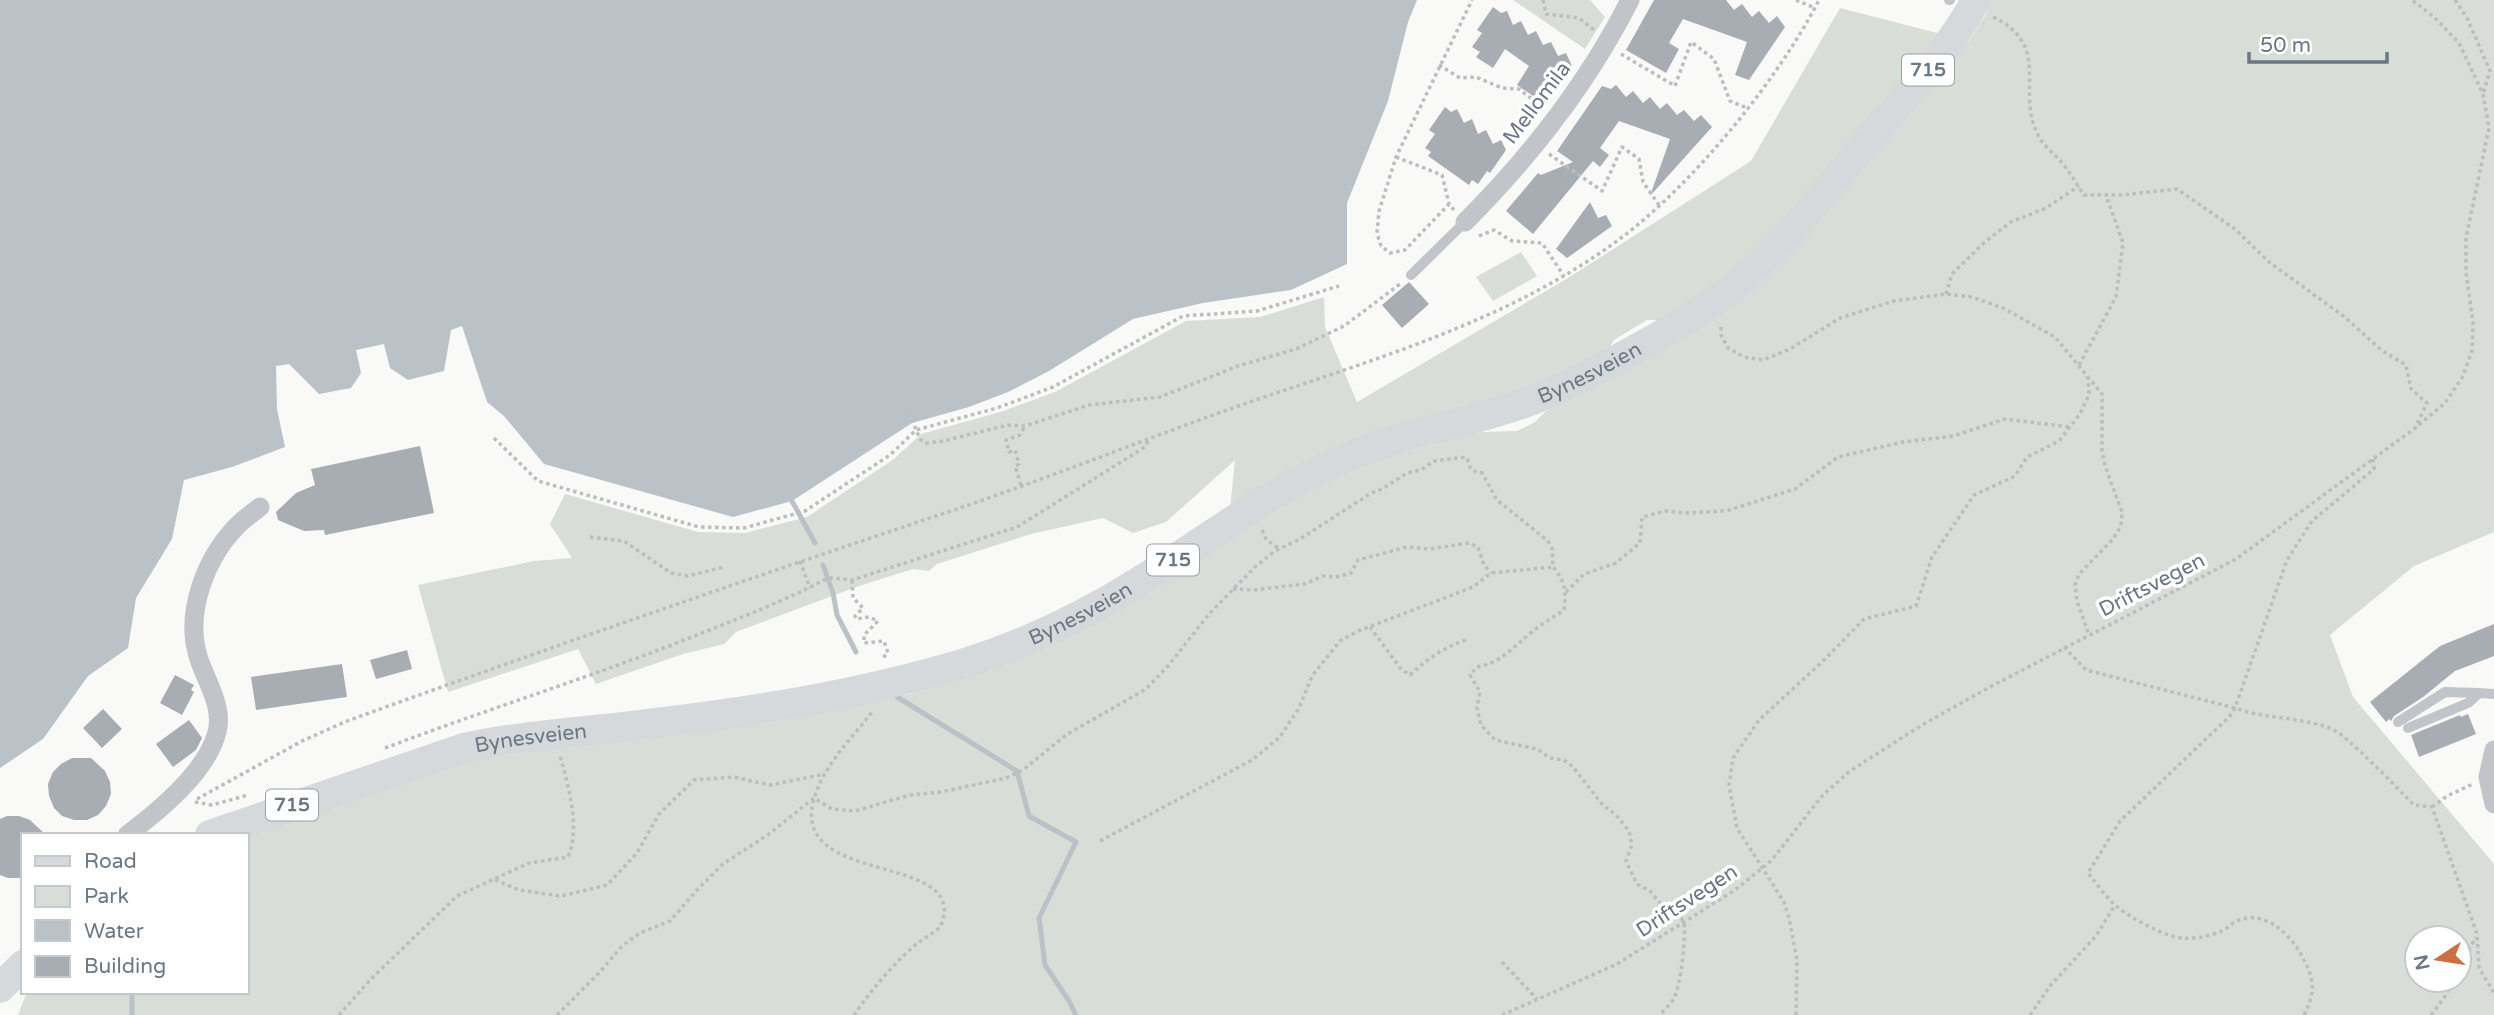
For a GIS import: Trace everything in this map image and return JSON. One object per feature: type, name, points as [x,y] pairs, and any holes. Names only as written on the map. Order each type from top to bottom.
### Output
[{"type":"main road","name":"Bynesveien","points":[[215,833],[454,751],[508,738],[676,720],[857,690],[968,662],[1087,612],[1135,584],[1246,511],[1307,476],[1377,446],[1515,406],[1577,382],[1666,332],[1728,291],[1790,231],[1982,7]]},
{"type":"street","name":"Mellomila","points":[[1465,222],[1505,182],[1584,81],[1608,42],[1621,4]]},
{"type":"street","points":[[129,833],[178,790],[209,754],[218,731],[218,710],[193,636],[196,606],[209,568],[222,545],[236,526],[260,507]]},
{"type":"street","points":[[2494,750],[2488,777],[2494,804]]},
{"type":"lane","points":[[1411,275],[1465,222]]},
{"type":"lane","points":[[2398,722],[2445,692],[2494,694]]},
{"type":"lane","points":[[2408,729],[2468,703],[2479,693]]},
{"type":"path","points":[[1448,204],[1405,250],[1398,254],[1390,253],[1381,246],[1377,233],[1379,211],[1396,157],[1472,0]]},
{"type":"path","points":[[1543,0],[1546,14],[1579,18],[1608,42]]},
{"type":"path","points":[[1796,0],[1815,8]]},
{"type":"path","points":[[252,793],[212,805],[193,802],[302,741],[347,721],[1399,351],[1515,303],[1564,276],[1619,239],[1660,205],[1701,164],[1747,108],[1782,61],[1819,0]]},
{"type":"path","name":"Driftsvegen","points":[[1502,1015],[1617,964],[1735,890],[1762,869],[1782,848],[1822,796],[1850,771],[1922,725],[2236,559],[2414,429],[2444,404],[2469,363],[2472,351],[2473,323],[2466,253],[2470,211],[2489,128],[2483,94],[2459,43],[2434,17],[2412,0]]},
{"type":"path","points":[[2455,0],[2467,18],[2490,71],[2483,94]]},
{"type":"path","points":[[1982,7],[2022,38],[2027,48],[2030,102],[2038,134],[2062,162],[2084,195],[2177,189],[2235,229],[2269,262],[2346,318],[2381,350],[2406,365],[2411,389],[2427,403],[2414,429]]},
{"type":"path","points":[[1624,57],[1675,86],[1691,43],[1714,59],[1730,101],[1747,108]]},
{"type":"path","points":[[1439,65],[1460,78],[1476,78],[1502,88],[1519,89],[1556,118]]},
{"type":"path","points":[[1552,156],[1602,191],[1622,147],[1639,159],[1643,182],[1660,205]]},
{"type":"path","points":[[1396,157],[1442,175],[1448,204],[1465,222]]},
{"type":"path","points":[[1946,294],[1952,274],[1986,241],[2011,222],[2046,208],[2078,186]]},
{"type":"path","points":[[2079,365],[2116,297],[2123,243],[2106,195]]},
{"type":"path","points":[[1449,240],[1459,243],[1494,230],[1512,241],[1542,243],[1564,276]]},
{"type":"path","points":[[909,413],[920,439],[926,443],[1008,425],[1025,426],[1090,405],[1160,397],[1238,366],[1296,349],[1344,326],[1411,275]]},
{"type":"path","points":[[494,438],[538,481],[699,527],[744,528],[805,512],[890,455],[916,430],[997,408],[1053,387],[1183,316],[1257,311],[1339,286]]},
{"type":"path","points":[[1728,291],[1720,328],[1723,343],[1735,353],[1753,360],[1776,356],[1840,318],[1865,309],[1946,294],[1972,297],[2003,308],[2055,337],[2102,394],[2102,451],[2122,512],[2121,526],[2113,539],[2080,574],[2075,585],[2079,609],[2089,635]]},
{"type":"path","points":[[1796,1015],[1797,960],[1792,930],[1784,902],[1737,828],[1730,785],[1733,758],[1759,720],[1864,619],[1916,606],[1932,557],[1974,495],[2015,476],[2027,457],[2059,441],[2080,414],[2089,395],[2088,376]]},
{"type":"path","points":[[1566,592],[1584,574],[1616,563],[1640,543],[1642,517],[1665,511],[1726,511],[1795,489],[1838,457],[1903,442],[1954,436],[2006,418],[2070,427]]},
{"type":"path","points":[[1021,485],[1015,466],[1019,464],[1015,450],[1009,452],[1006,440],[1020,435],[1025,426]]},
{"type":"path","points":[[373,752],[637,659],[824,580],[852,580],[1017,527],[1145,447],[1149,438]]},
{"type":"path","points":[[814,798],[832,809],[855,811],[910,794],[952,790],[1006,778],[1023,770],[1066,735],[1146,689],[1232,589],[1275,551],[1300,539],[1407,473],[1420,470],[1434,461],[1466,457],[1468,467],[1482,474],[1497,500],[1548,541],[1552,548],[1553,567],[1562,576],[1566,592],[1564,610],[1532,632],[1514,650],[1490,665],[1477,667],[1470,675],[1480,692],[1477,708],[1481,725],[1495,740],[1537,749],[1550,758],[1564,760],[1573,767],[1601,804],[1616,815],[1629,831],[1632,845],[1626,860],[1637,884],[1650,891],[1661,904],[1684,921],[1685,932],[1675,998],[1660,1015]]},
{"type":"path","points":[[2304,1015],[2313,997],[2310,971],[2296,943],[2273,923],[2254,919],[2238,920],[2223,931],[2199,938],[2174,937],[2143,923],[2115,905],[2088,873],[2120,821],[2229,717],[2235,708],[2287,560],[2312,521],[2374,469],[2373,458]]},
{"type":"path","points":[[590,537],[624,541],[671,573],[688,576],[724,567]]},
{"type":"path","points":[[1232,589],[1253,590],[1305,584],[1323,576],[1336,577],[1351,573],[1358,560],[1406,547],[1429,549],[1469,543],[1478,547],[1490,573]]},
{"type":"path","points":[[800,561],[810,588]]},
{"type":"path","points":[[1100,841],[1252,760],[1280,737],[1299,708],[1312,676],[1340,641],[1474,587],[1490,573],[1553,567]]},
{"type":"path","points":[[852,580],[853,598],[863,608],[855,616],[856,619],[869,617],[878,621],[864,635],[864,643],[883,640],[887,649]]},
{"type":"path","points":[[1370,627],[1401,669],[1410,675],[1425,660],[1446,647],[1468,639]]},
{"type":"path","points":[[2064,648],[2086,670],[2253,715],[2260,713],[2333,728],[2414,805],[2432,807],[2447,796],[2488,777]]},
{"type":"path","points":[[854,1015],[871,990],[920,941],[939,930],[945,903],[937,891],[923,883],[889,869],[845,858],[821,841],[810,819],[814,798],[825,774],[874,710],[857,690]]},
{"type":"path","points":[[339,1015],[371,979],[457,896],[529,863],[568,857],[574,843],[570,800],[552,733]]},
{"type":"path","points":[[495,880],[519,890],[561,896],[607,885],[637,853],[659,814],[694,780],[734,777],[770,785],[825,774]]},
{"type":"path","points":[[556,1015],[622,946],[640,933],[670,921],[723,864],[769,834],[814,798]]},
{"type":"path","points":[[2432,807],[2477,934],[2479,968],[2494,993]]},
{"type":"path","points":[[2030,1015],[2050,986],[2096,936],[2115,905]]},
{"type":"path","points":[[2473,942],[2477,934]]},
{"type":"path","points":[[1502,962],[1537,999]]},
{"type":"path","points":[[2431,1015],[2446,994]]},
{"type":"green space","points":[[1513,0],[1590,0],[1605,17],[1585,49]]},
{"type":"green space","points":[[1991,0],[2494,0],[2494,532],[2414,566],[2330,635],[2353,697],[2494,864],[2494,1015],[18,1015],[26,994],[248,994],[248,835],[441,766],[857,700],[910,694],[1008,659],[1274,507],[1363,464],[1479,432],[1517,431],[1535,422],[1555,402],[1801,233],[1969,41],[1985,16]]},
{"type":"green space","points":[[1840,8],[1941,34],[1904,82],[1742,266],[1665,320],[1647,320],[1614,340],[1602,358],[1230,509],[1235,460],[1166,522],[1133,533],[1103,518],[1031,534],[937,564],[929,571],[913,569],[859,586],[736,632],[724,644],[683,654],[596,684],[578,649],[448,692],[418,585],[534,561],[572,558],[550,524],[565,494],[698,532],[745,533],[807,517],[894,459],[921,434],[1000,412],[1055,392],[1186,321],[1260,317],[1324,297],[1325,327],[1357,402],[1568,278],[1751,161]]},
{"type":"green space","points":[[1521,252],[1537,276],[1493,301],[1476,277]]},
{"type":"water","points":[[0,0],[1417,0],[1408,22],[1388,101],[1347,203],[1347,264],[1291,290],[1203,303],[1133,319],[1049,371],[1008,392],[969,407],[912,423],[792,501],[733,517],[544,464],[504,416],[487,402],[462,326],[451,330],[444,371],[408,380],[390,368],[384,344],[356,350],[361,373],[351,388],[319,394],[289,364],[276,366],[277,409],[285,447],[232,467],[184,480],[172,539],[136,598],[128,648],[88,676],[43,739],[0,768]]},
{"type":"building","points":[[1654,0],[1726,0],[1734,10],[1742,4],[1752,17],[1759,11],[1769,23],[1777,16],[1785,27],[1749,80],[1735,75],[1747,42],[1683,19],[1669,43],[1679,49],[1666,73],[1626,50]]},
{"type":"building","points":[[1493,7],[1501,13],[1507,11],[1513,25],[1521,21],[1528,35],[1536,31],[1543,45],[1551,42],[1558,56],[1566,53],[1572,66],[1548,100],[1542,96],[1539,100],[1517,85],[1529,66],[1505,49],[1493,68],[1476,57],[1480,52],[1472,47],[1482,33],[1477,30]]},
{"type":"building","points":[[1616,85],[1626,97],[1633,91],[1643,103],[1650,97],[1660,109],[1667,103],[1677,115],[1684,110],[1694,121],[1701,115],[1712,127],[1650,196],[1670,139],[1619,121],[1600,148],[1609,155],[1600,167],[1593,161],[1533,234],[1506,211],[1538,173],[1541,175],[1573,162],[1557,151],[1602,86],[1611,89]]},
{"type":"building","points":[[1445,107],[1451,112],[1457,109],[1464,123],[1472,119],[1478,134],[1486,130],[1493,144],[1501,140],[1506,150],[1490,173],[1487,171],[1478,184],[1472,180],[1469,185],[1428,156],[1431,152],[1425,148],[1435,134],[1429,130]]},
{"type":"building","points":[[1590,202],[1598,218],[1606,215],[1612,226],[1567,258],[1556,249]]},
{"type":"building","points":[[1409,282],[1429,304],[1402,328],[1382,305]]},
{"type":"building","points":[[420,446],[434,513],[325,535],[324,530],[304,531],[278,520],[276,512],[296,493],[315,485],[311,469]]},
{"type":"building","points":[[2494,624],[2494,656],[2455,671],[2391,721],[2389,719],[2386,722],[2370,702],[2440,646]]},
{"type":"building","points":[[407,650],[412,669],[376,679],[370,660]]},
{"type":"building","points":[[342,664],[347,697],[256,710],[251,677]]},
{"type":"building","points":[[175,675],[194,685],[191,690],[194,692],[182,715],[160,703]]},
{"type":"building","points":[[103,709],[122,729],[102,748],[83,728]]},
{"type":"building","points":[[2468,714],[2476,734],[2419,757],[2411,735]]},
{"type":"building","points":[[189,720],[202,738],[196,750],[173,767],[156,744]]},
{"type":"building","points":[[72,758],[91,758],[105,771],[110,782],[111,794],[106,806],[98,815],[87,820],[62,816],[54,808],[49,796],[48,784],[53,772]]},
{"type":"building","points":[[19,816],[30,820],[44,833],[21,833],[21,878],[0,875],[0,819]]},
{"type":"waterway","points":[[792,501],[815,543]]},
{"type":"waterway","points":[[823,565],[837,615],[856,652]]},
{"type":"waterway","points":[[897,697],[1017,771],[1029,816],[1076,842],[1039,918],[1045,965],[1076,1015]]},
{"type":"waterway","points":[[132,994],[132,1015]]}]
